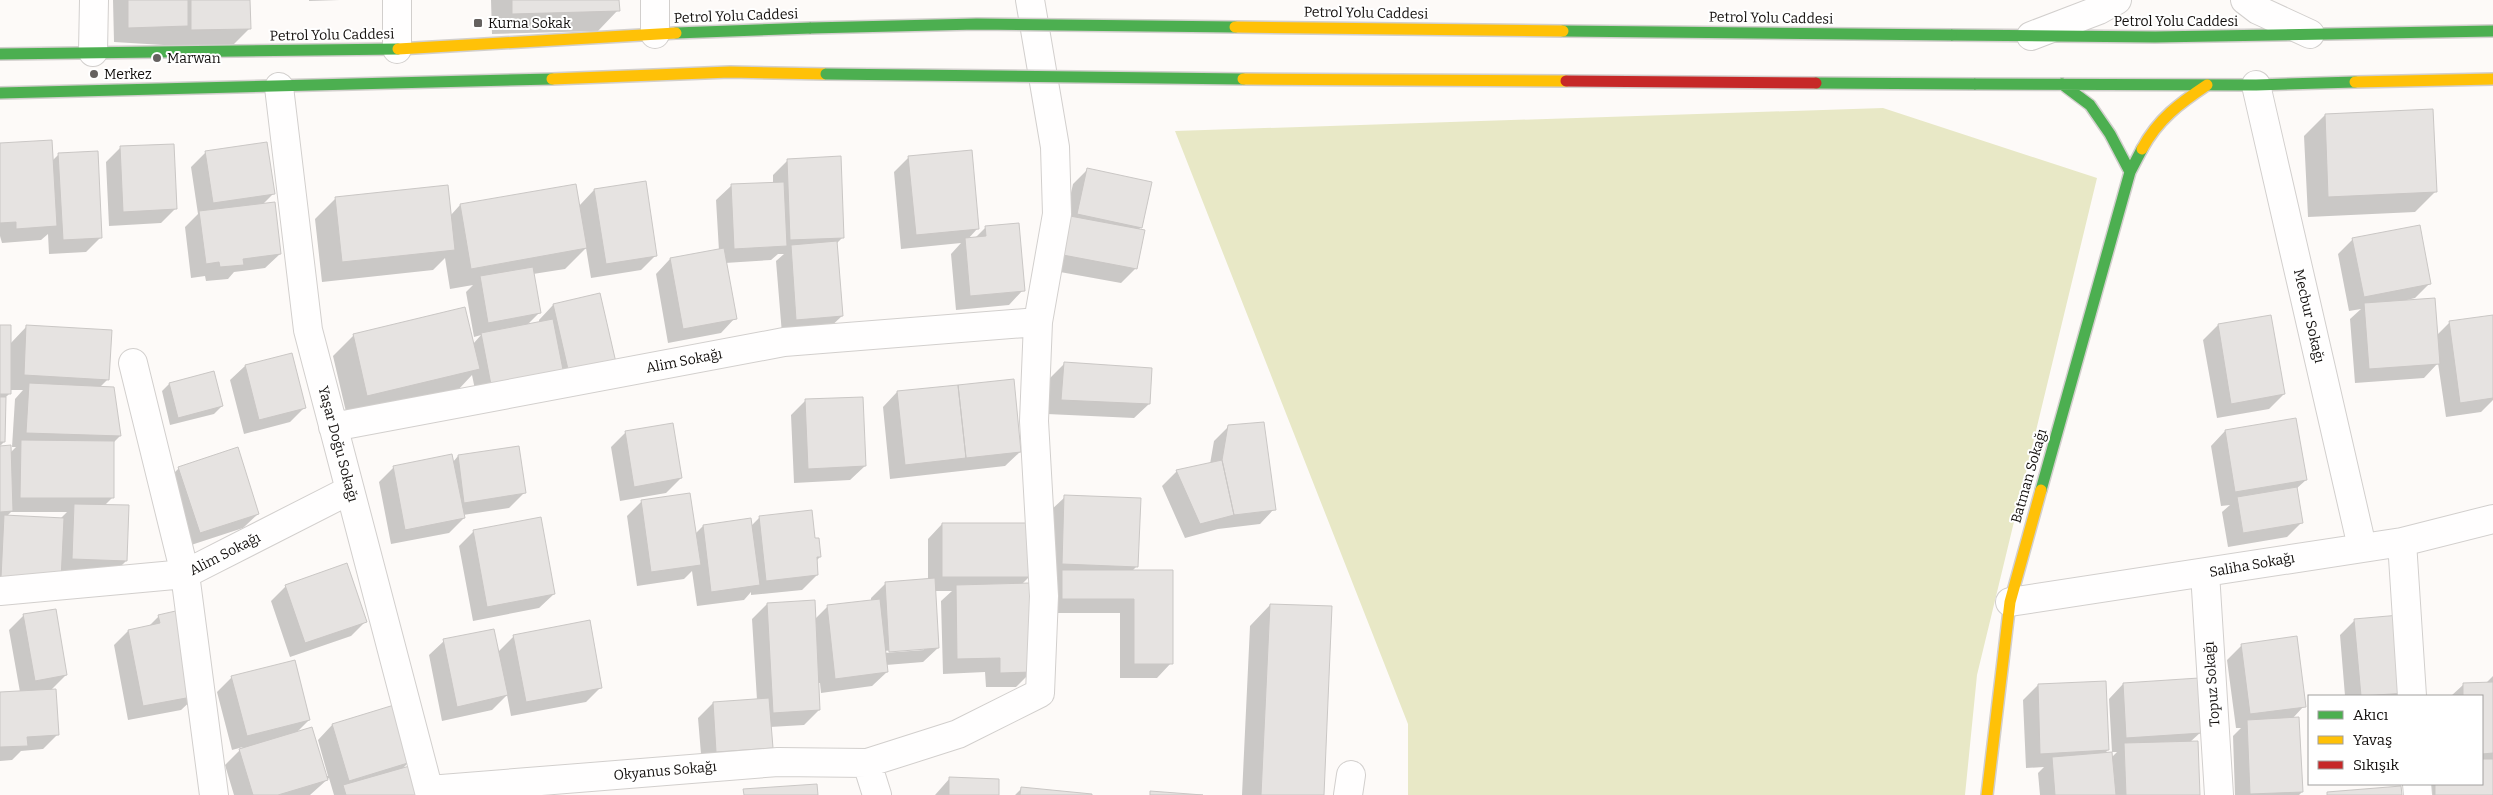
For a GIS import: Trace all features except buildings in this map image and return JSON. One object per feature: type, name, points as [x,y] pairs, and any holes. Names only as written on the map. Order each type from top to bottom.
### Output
[{"type":"main road","name":"Petrol Yolu Caddesi","points":[[0,54],[397,49],[655,34],[977,24],[2155,37],[2493,31]]},
{"type":"main road","points":[[0,93],[279,88],[730,72],[1022,78],[2207,85],[2493,79]]},
{"type":"main road","points":[[2062,84],[2090,105],[2110,134],[2130,172]]},
{"type":"main road","name":"Batman Sokağı","points":[[1987,795],[2010,602],[2130,172],[2152,130],[2173,108],[2207,85]]},
{"type":"street","points":[[93,52],[94,0]]},
{"type":"street","points":[[397,0],[397,49]]},
{"type":"street","points":[[655,0],[655,34]]},
{"type":"street","points":[[1030,0],[1055,147],[1057,214],[1038,322]]},
{"type":"street","points":[[2030,36],[2099,10],[2117,0]]},
{"type":"street","points":[[2245,0],[2258,10],[2310,34]]},
{"type":"street","name":"Mecbur Sokağı","points":[[2256,85],[2362,547]]},
{"type":"street","name":"Yaşar Doğu Sokağı","points":[[279,88],[308,330],[429,793]]},
{"type":"street","name":"Alim Sokağı","points":[[333,427],[784,342],[1038,322]]},
{"type":"street","name":"Okyanus Sokağı","points":[[429,793],[778,762],[868,763],[958,734],[1040,693],[1044,596],[1034,421],[1038,322]]},
{"type":"street","points":[[133,363],[185,574],[214,795]]},
{"type":"street","name":"Alim Sokağı","points":[[0,591],[185,574],[350,490]]},
{"type":"street","name":"Saliha Sokağı","points":[[2010,602],[2402,542],[2493,519]]},
{"type":"street","points":[[2402,542],[2412,695]]},
{"type":"street","name":"Topuz Sokağı","points":[[2205,573],[2218,795]]},
{"type":"street","points":[[868,763],[877,795]]},
{"type":"green space","points":[[1883,108],[2097,178],[1977,675],[1965,795],[1408,795],[1408,724],[1175,131]]},
{"type":"traffic: fast","points":[[811,28],[977,24],[1235,27]]},
{"type":"traffic: fast","points":[[676,33],[811,28]]},
{"type":"traffic: fast","points":[[1563,31],[1951,35]]},
{"type":"traffic: fast","points":[[1951,35],[2155,37],[2493,31]]},
{"type":"traffic: fast","points":[[0,54],[398,49]]},
{"type":"traffic: fast","points":[[826,74],[1243,79]]},
{"type":"traffic: fast","points":[[0,93],[552,79]]},
{"type":"traffic: fast","points":[[1974,84],[2256,85],[2355,82]]},
{"type":"traffic: fast","points":[[1816,83],[1974,84]]},
{"type":"traffic: fast","points":[[2062,84],[2090,105],[2110,134],[2130,172]]},
{"type":"traffic: fast","points":[[2041,490],[2130,172],[2142,149]]},
{"type":"traffic: slow","points":[[1235,27],[1563,31]]},
{"type":"traffic: slow","points":[[398,49],[676,33]]},
{"type":"traffic: slow","points":[[552,79],[730,72],[826,74]]},
{"type":"traffic: slow","points":[[1243,79],[1566,81]]},
{"type":"traffic: slow","points":[[2355,82],[2493,79]]},
{"type":"traffic: slow","points":[[2142,149],[2148,138],[2170,112],[2207,85]]},
{"type":"traffic: slow","points":[[1987,795],[2010,602],[2041,490]]},
{"type":"traffic: jam","points":[[1566,81],[1816,83]]},
{"type":"place","name":"Kurna Sokak","points":[[478,23]]},
{"type":"place","name":"Marwan","points":[[157,58]]},
{"type":"place","name":"Merkez","points":[[94,74]]}]
